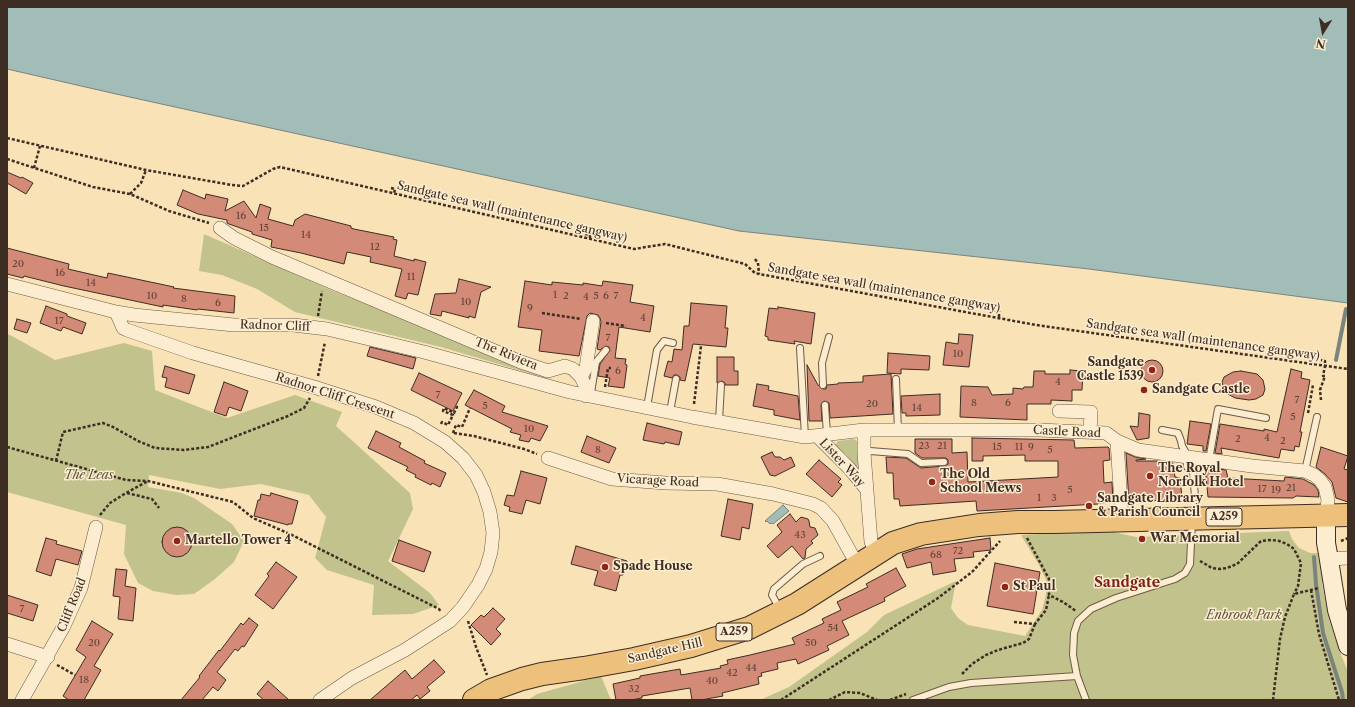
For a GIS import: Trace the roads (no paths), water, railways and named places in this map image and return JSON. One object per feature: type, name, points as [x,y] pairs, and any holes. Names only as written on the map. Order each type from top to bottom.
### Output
[{"type":"highway","name":"A259","points":[[1122,520],[1193,508],[1326,516],[1348,515]]},
{"type":"highway","name":"Sandgate Hill","points":[[474,700],[491,690],[522,679],[542,674],[634,659],[691,646],[748,628],[782,613],[893,543],[921,534],[979,525],[1018,522],[1122,520]]},
{"type":"main road","points":[[1326,516],[1326,543],[1338,610],[1348,646]]},
{"type":"street","name":"The Riviera","points":[[217,227],[234,238],[272,257],[521,362],[548,371],[565,366],[573,369],[580,377]]},
{"type":"street","name":"Radnor Cliff","points":[[7,284],[116,312],[134,315],[234,325],[286,324],[322,329],[424,352],[593,397]]},
{"type":"street","name":"Radnor Cliff Crescent","points":[[116,312],[123,328],[126,330],[193,353],[376,406],[434,432],[463,458],[476,475],[484,492],[490,512],[493,533],[491,552],[486,569],[464,607],[450,621],[406,650],[352,678],[320,700]]},
{"type":"street","points":[[593,321],[586,368],[580,377],[593,397],[692,417],[816,435]]},
{"type":"street","points":[[1059,411],[1091,412],[1090,432]]},
{"type":"street","name":"Castle Road","points":[[816,435],[864,430],[1040,430],[1106,433],[1117,441],[1138,450],[1252,466],[1305,471],[1314,475],[1325,487],[1328,500],[1326,516]]},
{"type":"street","name":"Lister Way","points":[[864,430],[864,453],[871,542],[877,553]]},
{"type":"street","name":"Lister Way","points":[[816,435],[849,468],[867,490]]},
{"type":"street","points":[[1117,441],[1122,520]]},
{"type":"street","name":"Vicarage Road","points":[[548,458],[612,479],[666,483],[717,484],[773,494],[813,504],[821,508],[833,521],[858,566]]},
{"type":"street","name":"Cliff Road","points":[[22,700],[50,660],[81,588],[96,527]]},
{"type":"street","points":[[1330,559],[1348,558]]},
{"type":"street","points":[[7,644],[50,660]]},
{"type":"lane","points":[[824,385],[822,363],[829,337]]},
{"type":"lane","points":[[647,408],[657,350],[664,341],[673,343]]},
{"type":"lane","points":[[800,348],[816,435]]},
{"type":"lane","points":[[593,397],[596,362],[606,350]]},
{"type":"lane","points":[[670,412],[676,379]]},
{"type":"lane","points":[[896,379],[898,431]]},
{"type":"lane","points":[[719,421],[721,385]]},
{"type":"lane","points":[[816,435],[825,405]]},
{"type":"lane","points":[[1208,460],[1218,409],[1266,418]]},
{"type":"lane","points":[[1305,471],[1317,417]]},
{"type":"lane","points":[[1086,700],[1077,676],[1073,655],[1073,641],[1076,626],[1082,616],[1091,609],[1116,598],[1175,579],[1185,573],[1190,564],[1193,472],[1187,467],[1188,457],[1182,446],[1178,433],[1162,430]]},
{"type":"lane","points":[[864,453],[870,451],[908,454],[921,463],[944,462]]},
{"type":"lane","points":[[782,613],[772,595],[774,589],[803,564],[820,556]]},
{"type":"lane","points":[[913,700],[949,687],[971,683],[1077,676]]},
{"type":"water","points":[[7,7],[1348,7],[1348,303],[1089,269],[739,231],[116,94],[7,69]]},
{"type":"water","points":[[783,505],[789,511],[773,524],[765,521]]},
{"type":"waterway","points":[[1336,360],[1346,309]]},
{"type":"waterway","points":[[1314,557],[1323,633],[1342,692],[1343,700]]},
{"type":"place","name":"Sandgate Castle 1539","points":[[1152,370]]},
{"type":"place","name":"Sandgate Castle","points":[[1144,390]]},
{"type":"place","name":"The Royal Norfolk Hotel","points":[[1150,476]]},
{"type":"place","name":"The Old School Mews","points":[[932,482]]},
{"type":"place","name":"Sandgate Library & Parish Council","points":[[1089,506]]},
{"type":"place","name":"War Memorial","points":[[1142,539]]},
{"type":"place","name":"Martello Tower 4","points":[[177,541]]},
{"type":"place","name":"Spade House","points":[[605,567]]},
{"type":"place","name":"St Paul","points":[[1005,587]]},
{"type":"district","name":"Sandgate","points":[[1127,583]]},
{"type":"park label","name":"The Leas","points":[[89,476]]},
{"type":"park label","name":"Enbrook Park","points":[[1244,616]]}]
